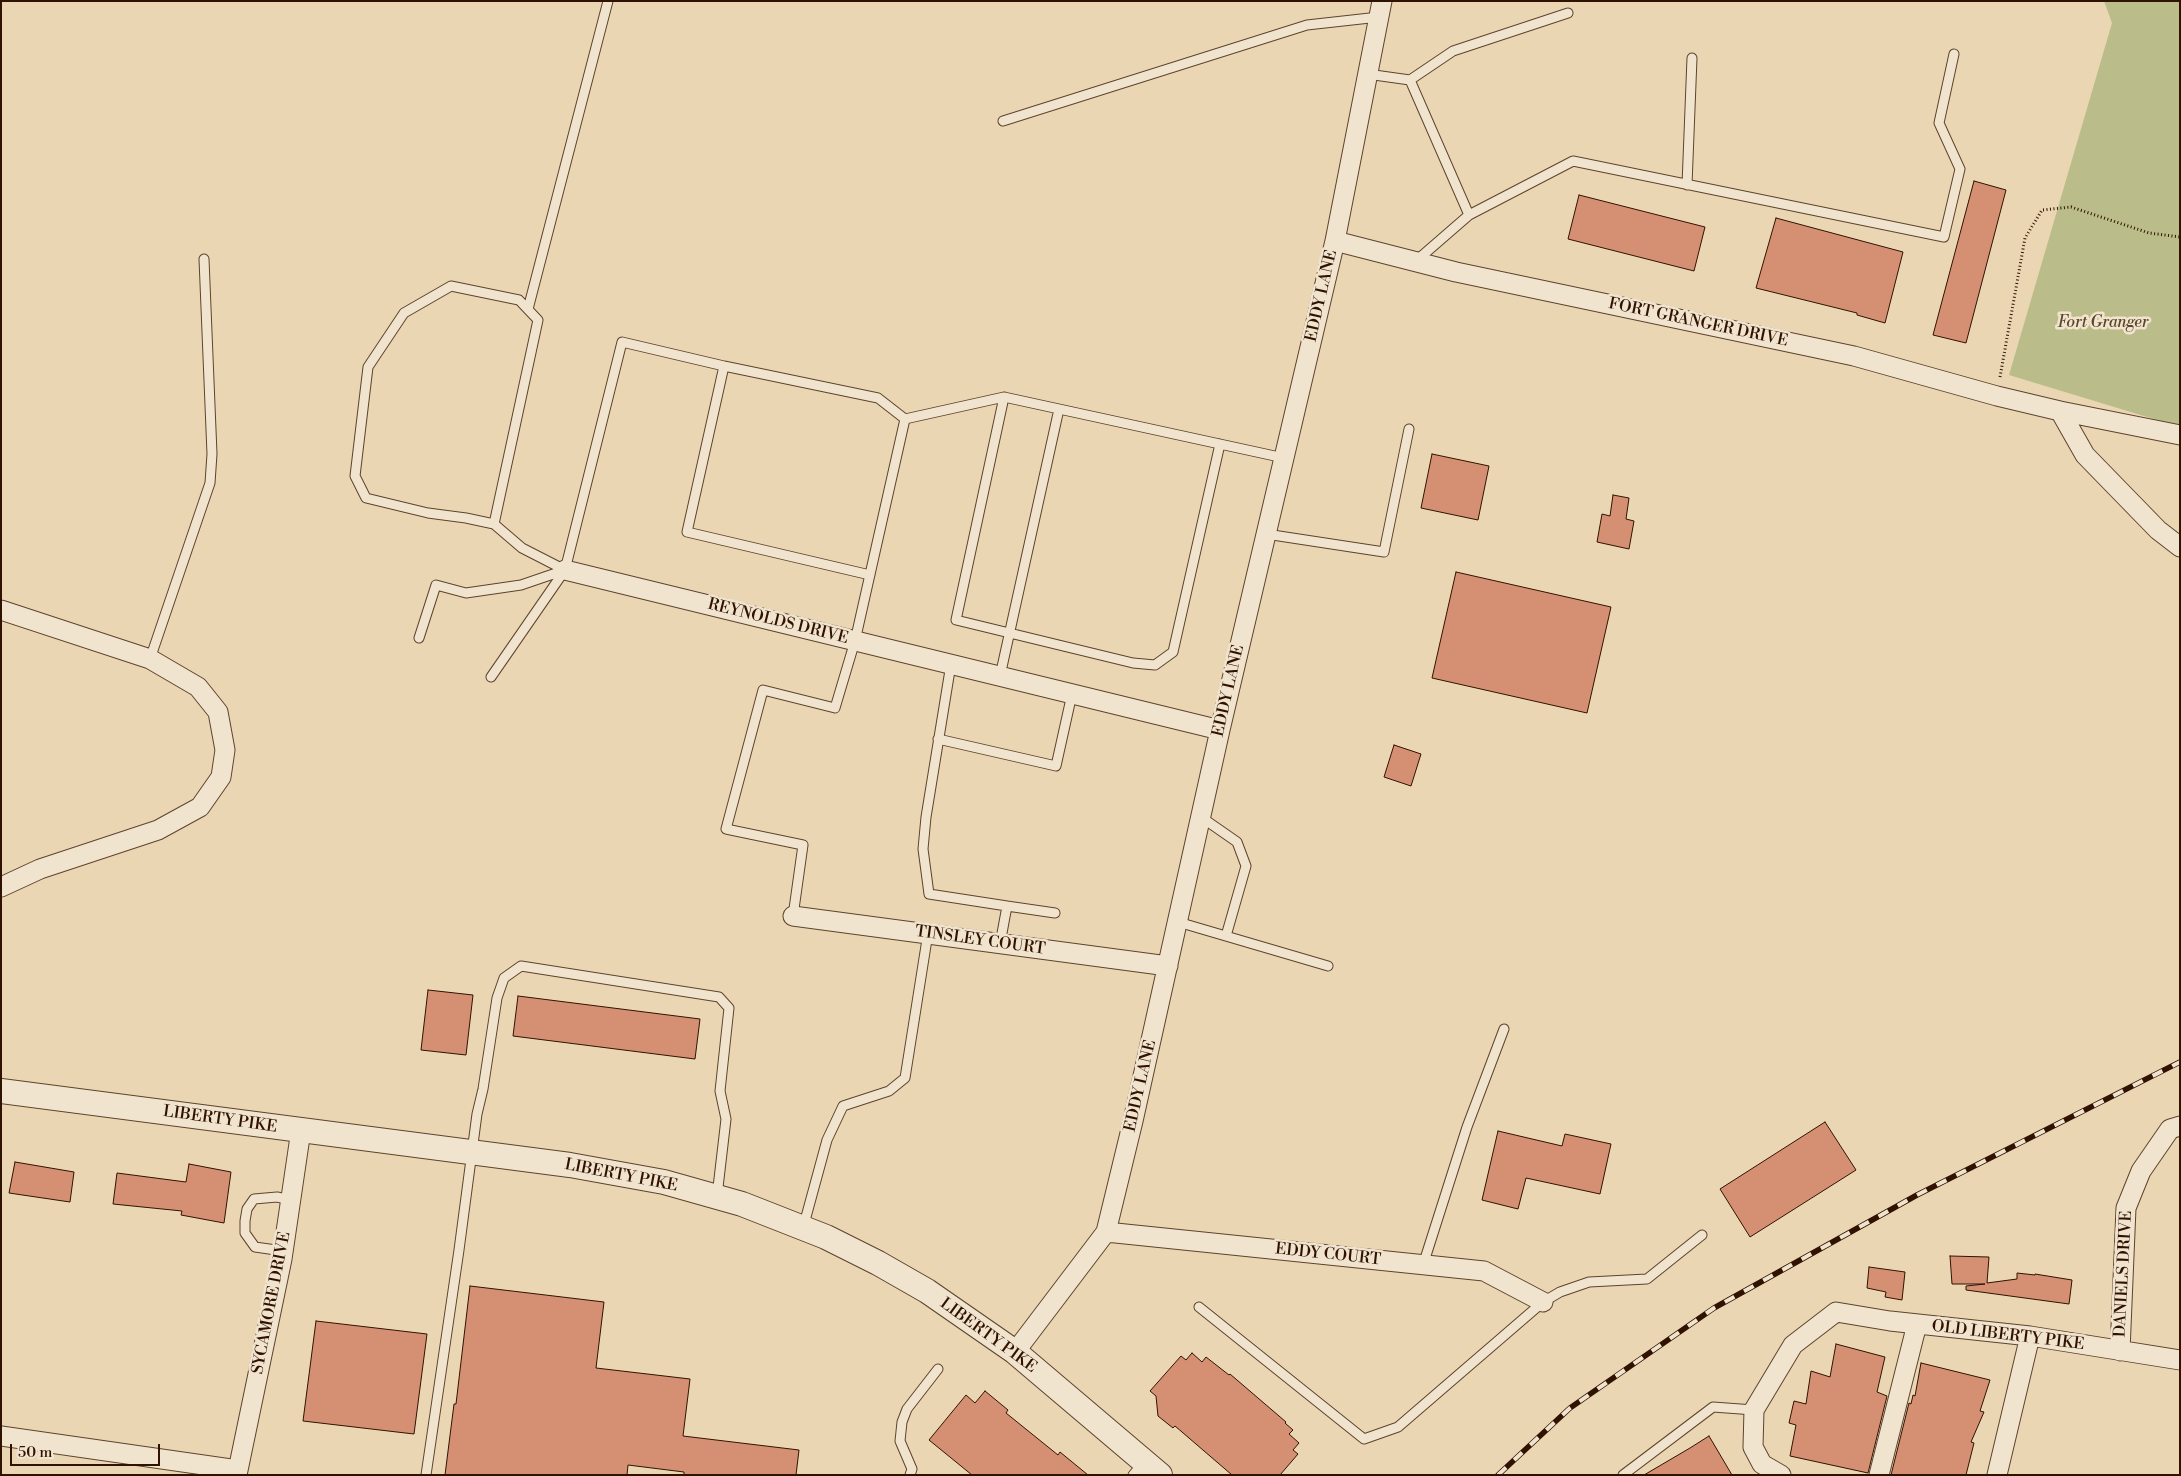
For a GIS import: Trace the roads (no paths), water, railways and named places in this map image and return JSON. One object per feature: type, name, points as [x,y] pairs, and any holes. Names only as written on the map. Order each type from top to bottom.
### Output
[{"type":"street","name":"EDDY LANE","points":[[1015,1352],[1106,1232],[1178,922],[1220,730],[1335,241],[1381,9]]},
{"type":"street","name":"FORT GRANGER DRIVE","points":[[1335,241],[1416,261],[1854,356],[1996,396],[2180,435]]},
{"type":"street","points":[[2060,411],[2085,455],[2158,530],[2180,547]]},
{"type":"street","name":"REYNOLDS DRIVE","points":[[565,570],[1220,730]]},
{"type":"street","points":[[1,610],[150,659],[198,686],[218,712],[225,750],[220,777],[200,808],[158,830],[40,869],[1,886]]},
{"type":"street","name":"TINSLEY COURT","points":[[793,916],[1168,966]]},
{"type":"street","name":"LIBERTY PIKE","points":[[1,1091],[570,1165],[664,1182],[742,1204],[803,1228],[878,1263],[927,1291],[1015,1352],[1146,1470]]},
{"type":"street","name":"DANIELS DRIVE","points":[[2120,1351],[2126,1208],[2141,1172],[2170,1129],[2180,1126]]},
{"type":"street","name":"SYCAMORE DRIVE","points":[[238,1472],[283,1252],[301,1130]]},
{"type":"street","name":"EDDY COURT","points":[[1106,1232],[1484,1271],[1543,1302]]},
{"type":"street","name":"OLD LIBERTY PIKE","points":[[1754,1410],[1792,1345],[1836,1312],[1917,1324],[2030,1336],[2180,1360]]},
{"type":"street","points":[[1879,1475],[1917,1324]]},
{"type":"street","points":[[1997,1475],[2030,1336]]},
{"type":"street","points":[[1754,1410],[1752,1447],[1762,1464],[1781,1475]]},
{"type":"street","points":[[1,1436],[238,1472]]},
{"type":"lane","points":[[528,309],[608,1]]},
{"type":"lane","points":[[1003,121],[1307,24],[1381,9]]},
{"type":"lane","points":[[1367,74],[1410,80],[1453,51],[1568,13]]},
{"type":"lane","points":[[1416,261],[1469,215],[1573,161],[1944,237],[1960,169],[1938,123],[1954,54]]},
{"type":"lane","points":[[1687,184],[1692,58]]},
{"type":"lane","points":[[1410,80],[1469,215]]},
{"type":"lane","points":[[150,659],[210,483],[212,454],[204,259]]},
{"type":"lane","points":[[494,524],[538,320],[519,300],[451,286],[404,313],[368,367],[355,476],[366,498],[428,513],[494,524],[522,548],[565,570]]},
{"type":"lane","points":[[491,677],[565,570],[622,342],[724,366],[878,398],[905,419]]},
{"type":"lane","points":[[724,366],[686,532],[870,575]]},
{"type":"lane","points":[[905,419],[1004,397],[1284,458]]},
{"type":"lane","points":[[1004,397],[956,620],[1133,663],[1155,665],[1173,652],[1220,444]]},
{"type":"lane","points":[[1000,676],[1059,409]]},
{"type":"lane","points":[[793,916],[803,845],[726,828],[763,690],[835,708],[855,641],[905,419]]},
{"type":"lane","points":[[1266,534],[1384,552],[1409,429]]},
{"type":"lane","points":[[419,638],[436,585],[466,593],[521,585],[565,570]]},
{"type":"lane","points":[[952,664],[926,817],[923,849],[929,894],[1055,913]]},
{"type":"lane","points":[[938,739],[1056,766],[1072,694]]},
{"type":"lane","points":[[1201,817],[1237,842],[1246,866],[1226,936]]},
{"type":"lane","points":[[1000,944],[1006,906]]},
{"type":"lane","points":[[1178,922],[1328,966]]},
{"type":"lane","points":[[803,1228],[827,1140],[843,1106],[888,1091],[905,1078],[928,933]]},
{"type":"lane","points":[[426,1475],[473,1152],[476,1114],[483,1089],[496,998],[504,978],[521,966],[719,997],[729,1008],[720,1091],[726,1119],[717,1197]]},
{"type":"lane","points":[[1422,1265],[1467,1127],[1504,1030]]},
{"type":"lane","points":[[283,1252],[255,1247],[244,1233],[245,1222],[247,1209],[254,1199],[278,1197],[291,1200]]},
{"type":"lane","points":[[1199,1307],[1364,1438],[1398,1427],[1543,1302],[1560,1292],[1589,1282],[1646,1279],[1702,1234]]},
{"type":"lane","points":[[914,1473],[900,1441],[902,1422],[907,1409],[938,1369]]},
{"type":"lane","points":[[1624,1474],[1713,1406],[1754,1410]]},
{"type":"railway","points":[[1498,1475],[1570,1408],[1714,1308],[1917,1195],[2180,1062]]},
{"type":"park label","name":"Fort Granger","points":[[2103,323]]}]
